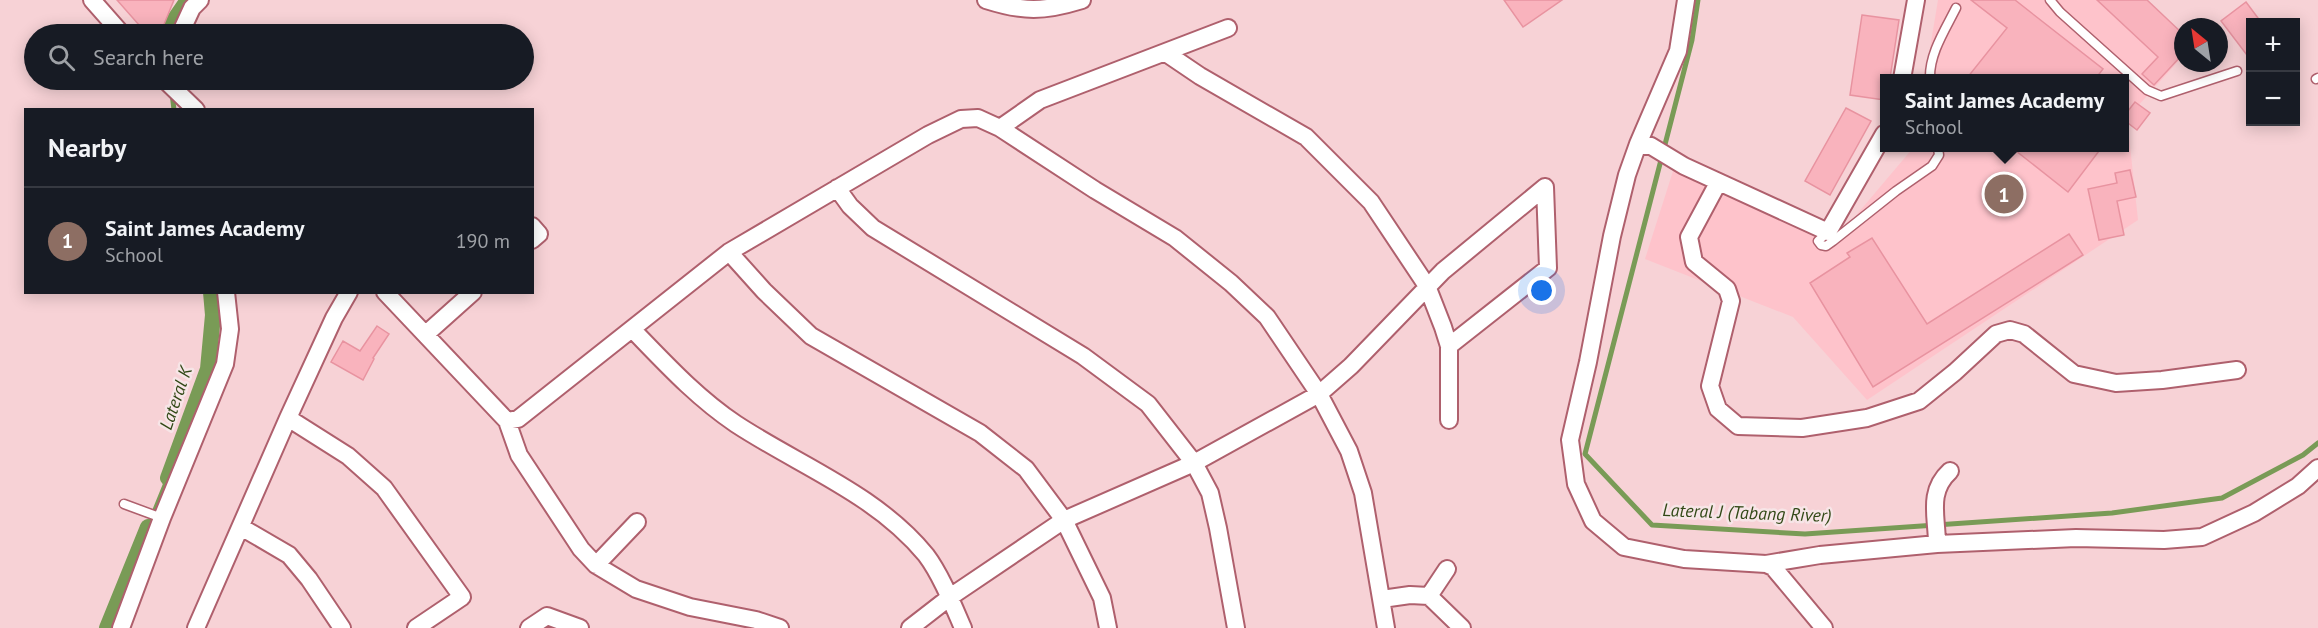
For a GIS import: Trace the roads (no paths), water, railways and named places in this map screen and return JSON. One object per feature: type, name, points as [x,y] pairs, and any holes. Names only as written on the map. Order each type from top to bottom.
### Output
[{"type":"street","points":[[92,0],[113,24]]},
{"type":"street","points":[[185,24],[192,8],[200,0]]},
{"type":"street","points":[[986,0],[1015,9],[1055,8],[1082,0]]},
{"type":"street","points":[[1686,0],[1678,51],[1645,145],[1627,175],[1612,236],[1588,362],[1570,440],[1576,484],[1593,521],[1624,548],[1684,559],[1766,564],[1937,540],[2076,538],[2164,540],[2202,537],[2254,513],[2298,486],[2318,468]]},
{"type":"street","points":[[1903,74],[1916,0]]},
{"type":"street","points":[[1000,128],[1040,100],[1228,28]]},
{"type":"street","points":[[1166,53],[1200,76],[1306,137],[1371,202],[1427,286],[1443,327],[1449,346],[1449,420]]},
{"type":"street","points":[[175,90],[190,106]]},
{"type":"street","points":[[185,90],[190,106]]},
{"type":"street","points":[[507,421],[518,419],[530,411],[729,252],[928,135],[961,119],[978,118],[1000,128],[1095,190],[1175,238],[1231,283],[1268,317],[1319,394],[1349,451],[1363,493],[1386,628]]},
{"type":"street","points":[[1645,145],[1718,183],[1827,232],[1880,141]]},
{"type":"street","points":[[1718,183],[1689,237],[1694,262],[1727,289],[1731,301],[1710,386],[1718,409],[1738,426],[1802,428],[1868,418],[1919,401],[1955,372],[1995,334],[2010,330],[2024,334],[2074,374],[2116,383],[2162,380],[2237,370]]},
{"type":"street","points":[[910,628],[950,597],[1064,520],[1194,463],[1319,394],[1359,358],[1427,286],[1545,187],[1553,273],[1449,346]]},
{"type":"street","points":[[837,188],[850,206],[873,228],[1083,356],[1148,404],[1194,463],[1210,493],[1236,628]]},
{"type":"street","points":[[729,252],[764,291],[811,336],[980,433],[1026,469],[1064,520],[1102,598],[1108,628]]},
{"type":"street","points":[[120,628],[225,364],[230,328],[226,294]]},
{"type":"street","points":[[196,628],[288,418],[334,318],[348,294]]},
{"type":"street","points":[[387,294],[507,421],[519,455],[581,549],[596,565],[636,590],[690,607],[756,620],[780,628]]},
{"type":"street","points":[[426,334],[471,294]]},
{"type":"street","points":[[632,329],[688,388],[735,423],[797,462],[849,490],[892,520],[927,557],[950,597],[963,628]]},
{"type":"street","points":[[288,418],[348,456],[384,488],[462,597],[416,628]]},
{"type":"street","points":[[1937,540],[1934,511],[1936,492],[1941,480],[1950,471]]},
{"type":"street","points":[[596,565],[637,522]]},
{"type":"street","points":[[241,527],[289,555],[309,579],[342,628]]},
{"type":"street","points":[[1766,564],[1773,567],[1824,628]]},
{"type":"street","points":[[1429,596],[1447,569]]},
{"type":"street","points":[[1382,599],[1410,595],[1429,596],[1462,628]]},
{"type":"street","points":[[529,628],[547,616],[580,628]]},
{"type":"lane","points":[[2050,0],[2060,12],[2147,90],[2161,96],[2237,71]]},
{"type":"lane","points":[[1930,74],[1930,64],[1934,53],[1956,8]]},
{"type":"lane","points":[[1827,232],[1818,241],[1821,245],[1826,246],[1932,166],[1939,152]]},
{"type":"lane","points":[[124,504],[162,518]]},
{"type":"waterway","name":"Lateral K","points":[[172,24],[188,0]]},
{"type":"waterway","name":"Lateral J (Tabang River)","points":[[1698,0],[1692,40],[1585,454],[1652,525],[1805,534],[2112,513],[2222,498],[2303,455],[2318,443]]},
{"type":"waterway","points":[[172,93],[174,108]]},
{"type":"waterway","name":"Lateral K","points":[[168,478],[208,369],[213,315],[211,294]]},
{"type":"waterway","points":[[148,527],[168,478]]},
{"type":"waterway","name":"Lateral K","points":[[107,628],[148,527]]},
{"type":"place","name":"Saint James Academy","points":[[2004,194]]}]
